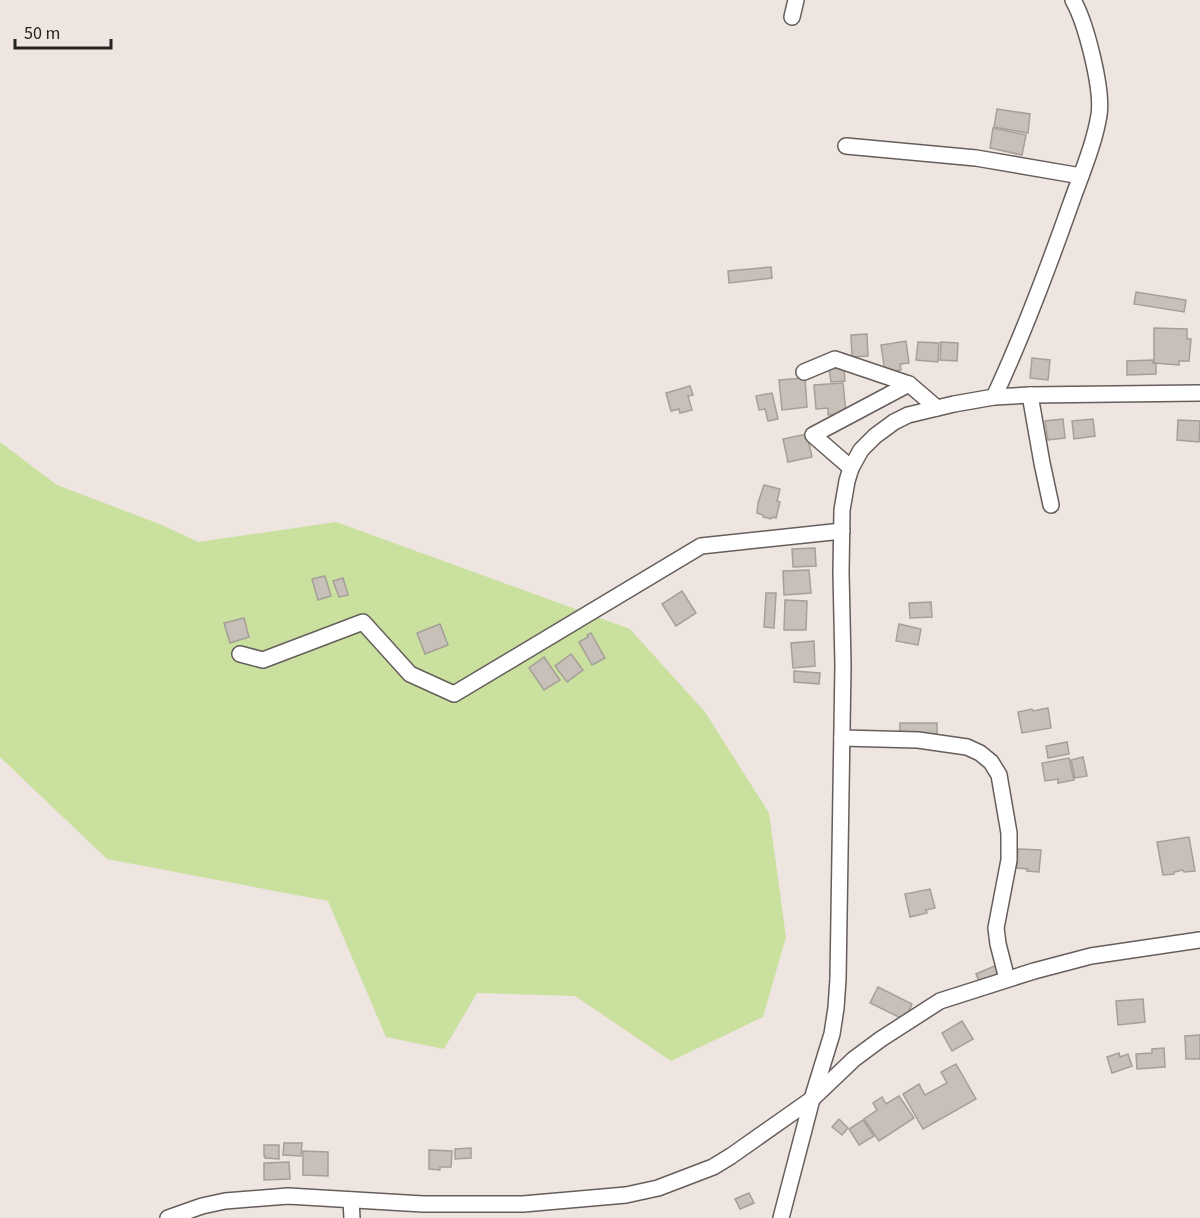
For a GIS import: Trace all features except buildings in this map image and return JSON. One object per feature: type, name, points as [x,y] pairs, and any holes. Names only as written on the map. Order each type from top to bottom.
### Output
[{"type":"street","points":[[792,16],[796,0]]},
{"type":"street","points":[[994,398],[1039,294],[1094,140],[1099,113],[1097,78],[1080,2]]},
{"type":"street","points":[[846,146],[976,158],[1081,176]]},
{"type":"street","points":[[804,372],[835,359],[909,384],[937,408]]},
{"type":"street","points":[[851,468],[813,435],[909,384]]},
{"type":"street","points":[[781,1218],[812,1099],[832,1034],[836,1008],[842,738],[842,510],[851,468],[861,450],[894,422],[909,415],[937,408],[994,398],[1200,393]]},
{"type":"street","points":[[1030,396],[1051,505]]},
{"type":"street","points":[[240,654],[263,660],[363,622],[410,674],[454,694],[701,546],[842,531]]},
{"type":"street","points":[[842,738],[918,740],[967,747],[980,753],[991,762],[999,775],[1009,833],[1009,860],[996,928],[996,937],[1008,979]]},
{"type":"street","points":[[168,1218],[225,1201],[288,1196],[423,1204],[523,1204],[626,1195],[658,1188],[713,1167],[812,1099],[854,1059],[881,1039],[940,1001],[1091,956],[1200,940]]},
{"type":"street","points":[[351,1200],[352,1218]]},
{"type":"green space","points":[[0,442],[57,485],[162,525],[198,542],[336,522],[630,629],[705,712],[769,813],[786,937],[763,1017],[671,1061],[575,996],[477,993],[444,1049],[386,1037],[328,901],[107,859],[0,757]]}]
